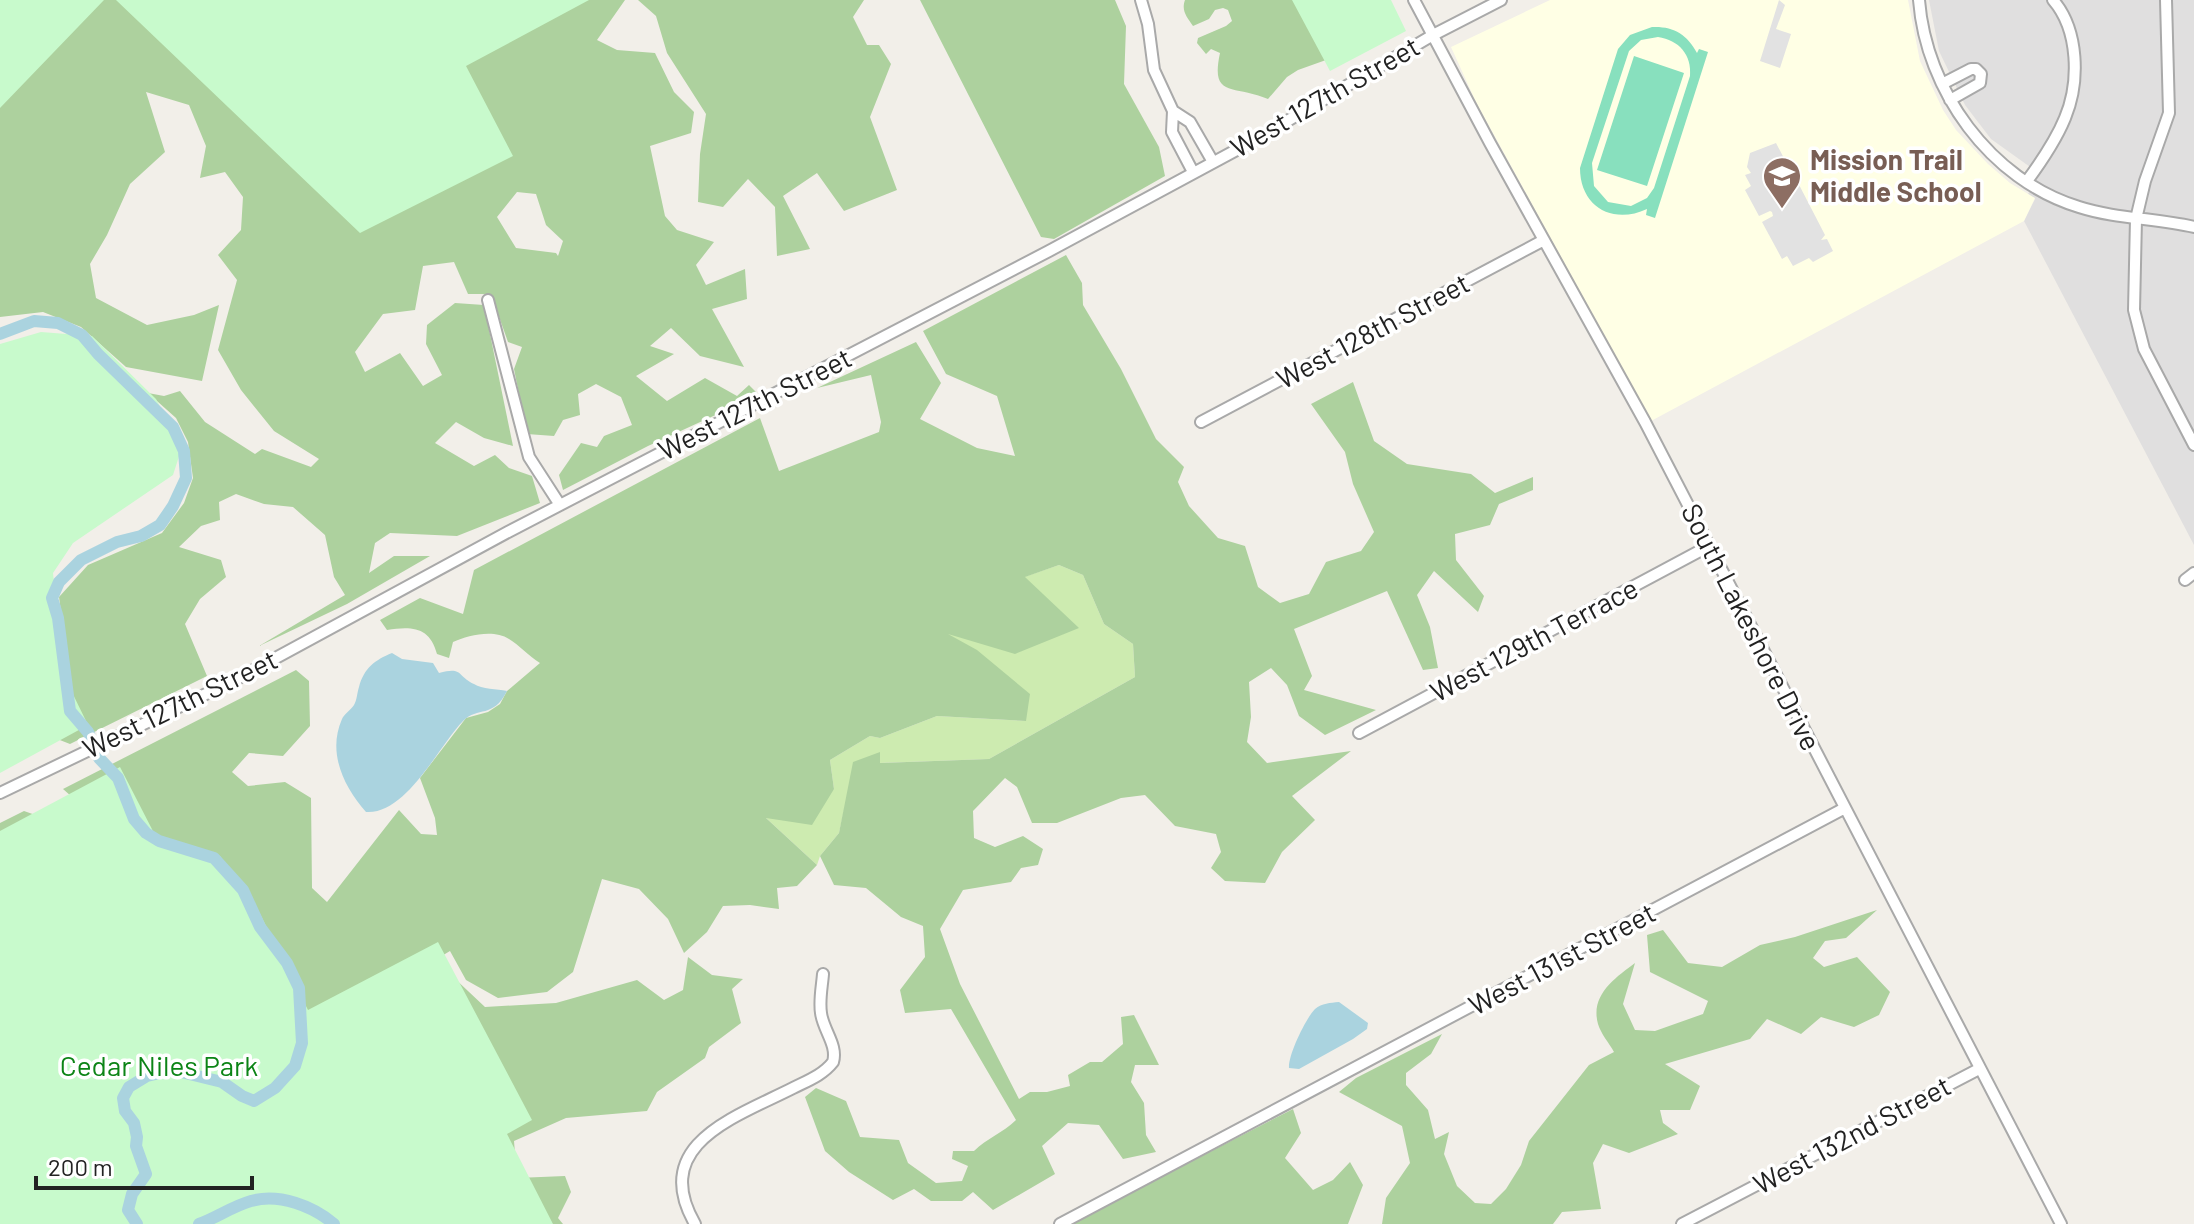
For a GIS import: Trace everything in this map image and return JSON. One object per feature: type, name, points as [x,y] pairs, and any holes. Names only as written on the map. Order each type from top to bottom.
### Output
[{"type":"street","points":[[1141,0],[1148,24],[1154,70],[1173,111],[1172,132],[1193,172]]},
{"type":"street","name":"South Lakeshore Drive","points":[[1414,0],[1645,422],[2061,1224]]},
{"type":"street","name":"West 127th Street","points":[[0,793],[235,680],[560,505],[903,328],[1213,162],[1433,35],[1501,0]]},
{"type":"street","points":[[1919,0],[1926,45],[1950,100],[1981,143],[2027,181],[2078,207],[2194,227]]},
{"type":"street","points":[[2027,181],[2065,120],[2073,86],[2072,39],[2064,15],[2053,0]]},
{"type":"street","points":[[2166,0],[2169,113],[2145,181],[2136,219],[2133,291],[2138,330],[2152,366],[2194,445]]},
{"type":"street","points":[[1942,84],[1971,69],[1981,74],[1980,83],[1950,100]]},
{"type":"street","points":[[1173,111],[1190,122],[1213,162]]},
{"type":"street","name":"West 128th Street","points":[[1201,422],[1544,240]]},
{"type":"street","points":[[488,300],[529,457],[547,480],[560,505]]},
{"type":"street","name":"West 129th Terrace","points":[[1359,733],[1709,546]]},
{"type":"street","name":"West 131st Street","points":[[1060,1224],[1845,808]]},
{"type":"street","points":[[695,1224],[685,1206],[681,1180],[684,1164],[693,1148],[713,1130],[815,1077],[833,1062],[834,1048],[820,1010],[823,974]]},
{"type":"street","name":"West 132nd Street","points":[[1682,1224],[1979,1069]]},
{"type":"shaded area","name":"Mission Trail Middle School","points":[[1550,0],[1908,0],[1920,61],[1943,110],[1956,130],[1988,164],[2010,183],[2035,198],[2024,221],[1651,421],[1476,102],[1451,47]]},
{"type":"shaded area","points":[[1779,0],[1785,5],[1776,29],[1791,34],[1780,68],[1760,61]]},
{"type":"shaded area","points":[[1929,0],[2194,0],[2194,545],[2024,221],[2035,199],[2028,194],[2040,174],[1991,139],[1965,105],[1939,51]]},
{"type":"shaded area","points":[[1776,143],[1787,164],[1782,169],[1788,179],[1795,177],[1825,235],[1821,240],[1827,239],[1833,251],[1813,262],[1809,258],[1793,266],[1787,256],[1782,259],[1762,222],[1773,216],[1772,212],[1759,216],[1745,190],[1751,186],[1745,175],[1751,173],[1747,167],[1750,153]]},
{"type":"green space","points":[[0,0],[625,0],[597,40],[617,50],[655,53],[674,92],[694,112],[691,133],[650,146],[665,216],[677,230],[714,242],[696,265],[706,285],[745,269],[747,299],[712,309],[744,367],[700,356],[671,328],[650,346],[674,354],[636,376],[667,401],[705,378],[737,396],[749,385],[759,395],[648,446],[563,490],[559,475],[581,443],[597,447],[604,436],[632,425],[621,397],[596,384],[578,394],[580,415],[563,420],[554,436],[527,434],[514,369],[522,347],[508,342],[491,294],[468,294],[454,262],[423,266],[415,310],[383,314],[355,352],[365,372],[400,353],[423,386],[442,375],[426,344],[427,325],[455,303],[484,305],[513,446],[484,438],[456,422],[435,443],[474,466],[495,455],[509,468],[532,476],[540,503],[457,536],[390,533],[375,543],[369,573],[394,556],[430,556],[347,604],[259,646],[345,595],[334,577],[325,535],[293,507],[264,504],[236,494],[219,502],[220,520],[201,526],[179,547],[221,560],[226,577],[200,599],[185,624],[207,676],[70,744],[47,735],[42,686],[67,657],[59,597],[88,565],[162,533],[184,503],[193,478],[188,442],[176,418],[148,393],[164,396],[180,391],[205,422],[255,454],[262,449],[311,467],[319,459],[274,431],[241,390],[218,350],[237,280],[218,255],[241,230],[243,197],[225,172],[200,178],[206,146],[189,105],[146,92],[165,152],[130,184],[90,264],[96,298],[147,325],[194,315],[219,305],[202,381],[126,367],[81,327],[43,312],[0,317]],"holes":[[[517,192],[536,194],[546,225],[563,241],[558,256],[556,253],[516,248],[497,217]]]},
{"type":"green space","points":[[0,0],[104,0],[0,108]]},
{"type":"green space","points":[[116,0],[589,0],[466,66],[513,156],[360,233]]},
{"type":"green space","points":[[638,0],[864,0],[853,17],[867,45],[879,45],[891,64],[870,117],[897,190],[844,211],[817,173],[783,196],[810,249],[777,256],[775,207],[748,179],[723,207],[698,202],[706,114],[667,53],[656,16]]},
{"type":"green space","points":[[920,0],[1115,0],[1126,26],[1124,84],[1159,147],[1165,176],[1054,239],[1041,237]]},
{"type":"green space","points":[[1185,0],[1380,0],[1326,60],[1287,77],[1268,99],[1222,84],[1218,77],[1220,53],[1211,49],[1206,54],[1197,43],[1198,38],[1232,21],[1228,10],[1215,10],[1209,19],[1193,26],[1184,11]]},
{"type":"green space","points":[[1292,0],[1391,0],[1406,31],[1330,71]]},
{"type":"green space","points":[[1652,27],[1666,28],[1684,36],[1697,53],[1699,49],[1708,52],[1655,218],[1646,215],[1647,209],[1622,215],[1601,209],[1592,202],[1581,182],[1580,168],[1618,49],[1630,35]],"holes":[[[1665,39],[1683,50],[1689,61],[1690,76],[1654,188],[1647,198],[1631,206],[1608,202],[1594,186],[1592,163],[1629,51],[1641,40]]]},
{"type":"green space","points":[[1634,56],[1684,73],[1647,186],[1597,170]]},
{"type":"green space","points":[[1066,255],[1082,283],[1083,305],[1121,369],[1156,439],[1184,467],[1178,482],[1189,506],[1218,538],[1245,546],[1258,587],[1280,603],[1309,594],[1326,562],[1361,551],[1374,532],[1353,484],[1345,452],[1311,404],[1353,382],[1374,441],[1407,464],[1471,474],[1495,493],[1533,477],[1533,490],[1499,504],[1490,525],[1455,534],[1456,560],[1484,596],[1478,612],[1434,571],[1417,595],[1430,627],[1438,668],[1423,670],[1387,591],[1294,629],[1312,676],[1304,690],[1376,710],[1325,735],[1299,716],[1287,685],[1271,668],[1249,682],[1251,717],[1247,742],[1267,763],[1351,751],[1292,796],[1315,820],[1282,852],[1265,883],[1225,881],[1211,868],[1221,852],[1216,834],[1175,826],[1145,795],[1121,798],[1057,823],[1032,823],[1017,787],[1005,778],[973,811],[974,838],[995,847],[1023,836],[1043,849],[1038,865],[1021,868],[1011,882],[963,890],[940,929],[960,984],[1019,1099],[1030,1092],[1047,1092],[1070,1086],[1068,1075],[1090,1062],[1102,1062],[1123,1044],[1121,1017],[1134,1015],[1159,1065],[1135,1065],[1131,1082],[1144,1103],[1146,1135],[1156,1152],[1123,1159],[1099,1125],[1068,1123],[1042,1146],[1055,1174],[993,1210],[973,1192],[962,1201],[931,1201],[914,1189],[893,1200],[849,1172],[825,1151],[805,1097],[816,1088],[846,1101],[860,1137],[899,1140],[908,1163],[936,1183],[962,1181],[968,1166],[952,1159],[953,1151],[974,1151],[1016,1120],[951,1009],[905,1013],[900,990],[925,957],[923,926],[901,917],[866,888],[834,885],[820,856],[839,833],[853,762],[880,752],[880,763],[989,759],[1135,677],[1133,644],[1104,624],[1083,575],[1059,565],[1025,577],[1079,628],[1015,654],[948,634],[977,650],[1030,694],[1026,721],[937,716],[880,738],[870,736],[830,760],[834,789],[812,825],[766,818],[817,865],[797,886],[777,888],[779,909],[750,905],[723,906],[707,932],[684,953],[668,919],[639,889],[602,879],[573,972],[547,992],[498,998],[466,980],[450,951],[435,960],[485,1007],[556,1003],[637,980],[664,1000],[683,990],[688,957],[712,975],[743,979],[732,989],[741,1023],[709,1047],[705,1058],[657,1092],[647,1111],[566,1118],[514,1141],[517,1178],[565,1176],[571,1192],[558,1218],[563,1224],[0,1224],[0,823],[24,811],[81,831],[80,804],[63,789],[296,670],[309,681],[310,726],[283,756],[249,753],[232,772],[248,786],[285,782],[311,798],[312,888],[327,902],[399,810],[421,834],[437,835],[435,818],[420,778],[466,718],[488,712],[500,704],[507,691],[540,663],[509,639],[496,634],[473,635],[453,642],[449,658],[437,654],[425,633],[404,628],[387,630],[380,620],[420,598],[463,614],[474,570],[760,418],[779,471],[879,432],[881,422],[871,375],[817,388],[916,342],[941,383],[920,419],[977,448],[1015,456],[997,396],[946,374],[923,331]]},
{"type":"green space","points":[[41,332],[92,336],[156,399],[182,447],[173,475],[73,543],[53,573],[64,676],[88,725],[0,773],[0,344]]},
{"type":"green space","points":[[1059,565],[1083,575],[1104,624],[1133,644],[1135,677],[989,759],[879,763],[880,753],[845,806],[839,833],[820,856],[817,865],[765,817],[834,789],[830,760],[870,736],[880,738],[937,716],[1026,721],[942,632],[1078,628],[1024,577]]},
{"type":"green space","name":"Cedar Niles Park","points":[[120,767],[155,835],[220,856],[260,914],[308,1010],[438,942],[532,1120],[507,1134],[553,1224],[0,1224],[0,831]]},
{"type":"green space","points":[[1877,910],[1846,938],[1825,941],[1813,958],[1824,967],[1857,957],[1890,992],[1879,1015],[1854,1027],[1821,1017],[1801,1034],[1767,1019],[1750,1039],[1665,1064],[1700,1086],[1690,1110],[1660,1110],[1663,1123],[1678,1134],[1629,1153],[1603,1144],[1593,1163],[1601,1209],[1562,1212],[1553,1224],[1382,1224],[1386,1198],[1410,1163],[1402,1126],[1339,1092],[1356,1078],[1442,1034],[1431,1054],[1406,1073],[1406,1085],[1428,1110],[1435,1139],[1449,1132],[1444,1154],[1457,1186],[1475,1203],[1491,1204],[1506,1189],[1521,1165],[1529,1141],[1589,1065],[1614,1052],[1599,1028],[1596,1014],[1601,996],[1612,981],[1635,963],[1623,1004],[1635,1030],[1655,1031],[1703,1014],[1708,1001],[1650,972],[1647,935],[1663,930],[1688,963],[1722,967],[1760,945]]},
{"type":"green space","points":[[1293,1109],[1301,1133],[1285,1158],[1313,1190],[1333,1180],[1350,1162],[1363,1185],[1348,1224],[1070,1224]]},
{"type":"water","points":[[392,653],[402,659],[433,663],[439,673],[456,671],[481,687],[507,691],[491,709],[463,721],[420,777],[395,803],[381,810],[366,812],[345,781],[336,744],[343,717],[353,707],[367,670]]},
{"type":"water","points":[[1339,1002],[1368,1023],[1367,1029],[1299,1069],[1289,1068],[1294,1046],[1311,1014],[1320,1006]]},
{"type":"waterway","points":[[0,334],[34,321],[58,323],[82,335],[173,427],[184,451],[186,478],[160,525],[81,560],[59,582],[52,598],[58,618],[70,711],[88,732],[99,758],[118,778],[134,819],[146,833],[159,841],[214,858],[243,890],[260,927],[287,963],[299,988],[302,1043],[295,1066],[275,1088],[254,1101],[222,1082],[173,1070],[147,1076],[129,1087],[123,1098],[125,1111],[134,1123],[136,1146],[146,1174],[132,1194],[128,1210],[137,1224]]},
{"type":"waterway","points":[[199,1224],[244,1203],[262,1199],[295,1203],[334,1224]]},
{"type":"place","name":"Mission Trail Middle School","points":[[1782,210]]}]
